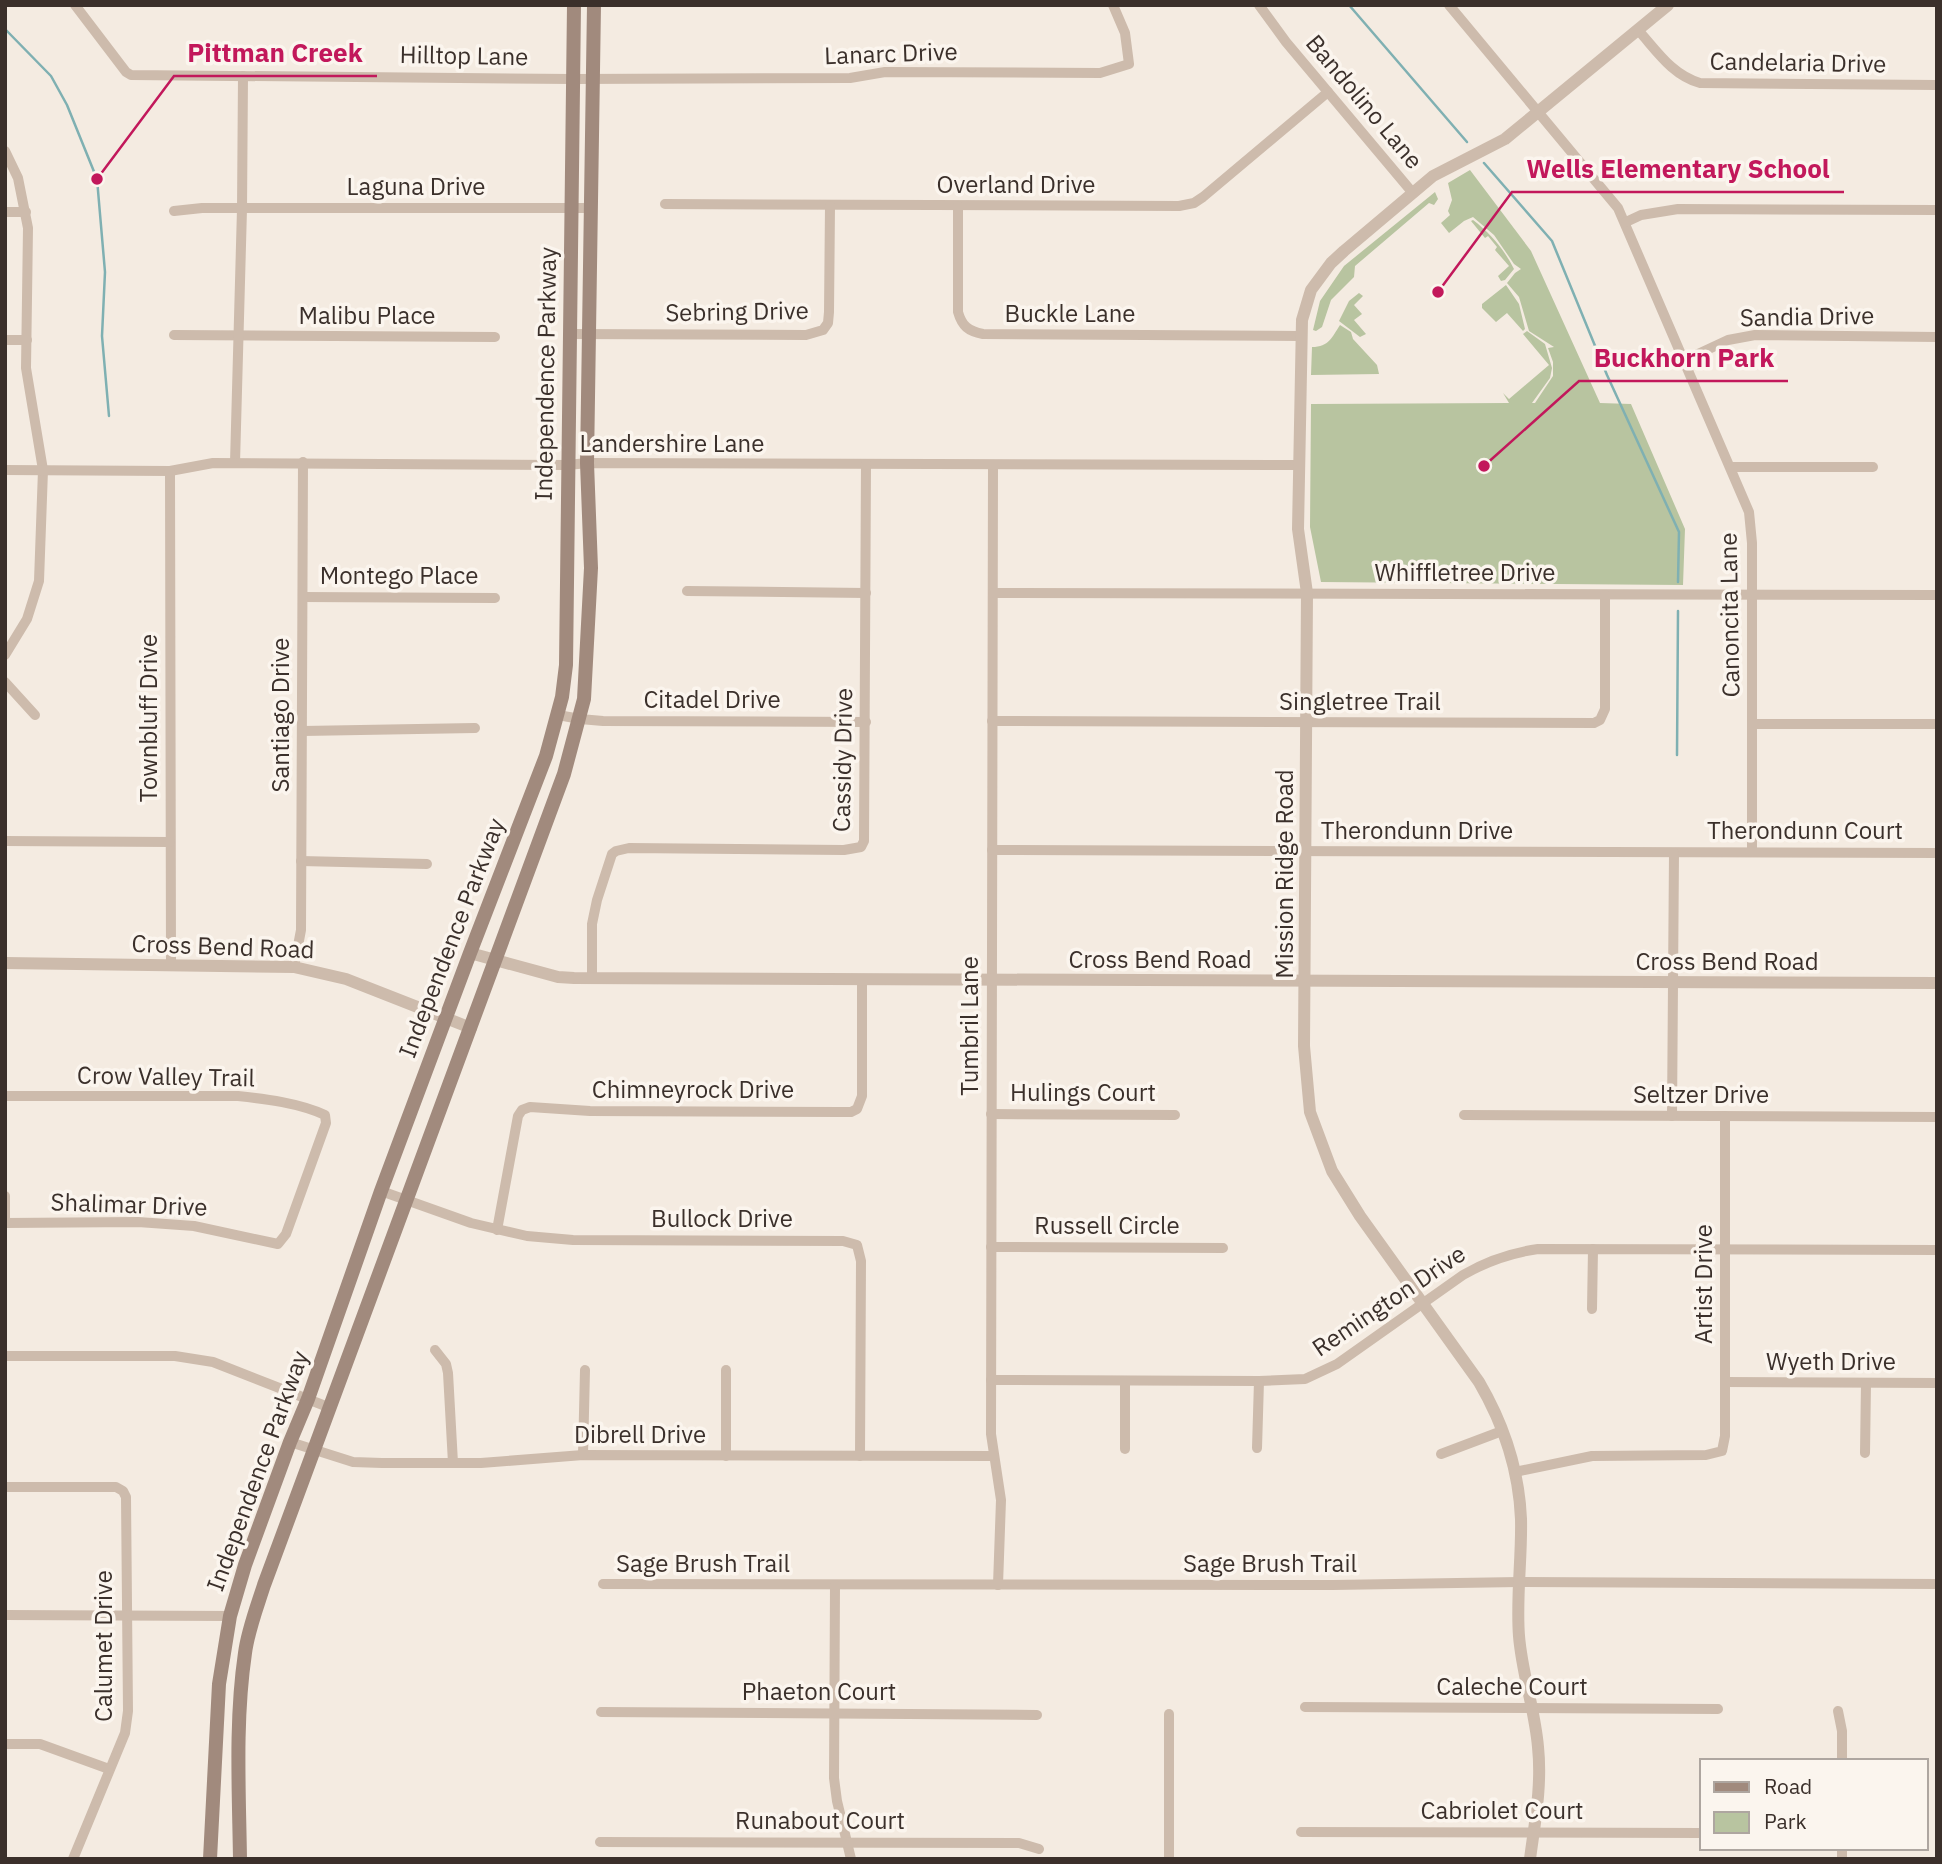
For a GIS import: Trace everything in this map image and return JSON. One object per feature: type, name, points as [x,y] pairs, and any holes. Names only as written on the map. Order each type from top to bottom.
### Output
[{"type":"main road","name":"Independence Parkway","points":[[210,1859],[219,1684],[230,1616],[244,1565],[308,1399],[381,1191],[546,756],[558,715],[566,665],[574,5]]},
{"type":"main road","name":"Independence Parkway","points":[[240,1859],[238,1760],[242,1683],[245,1650],[254,1618],[328,1407],[564,774],[584,699],[591,568],[587,463],[594,5]]},
{"type":"main road","points":[[230,1616],[254,1618]]},
{"type":"street","name":"Hilltop Lane","points":[[75,5],[131,75],[593,79]]},
{"type":"street","name":"Lanarc Drive","points":[[593,79],[850,78],[885,72],[1109,72],[1129,64],[1125,33],[1113,5]]},
{"type":"street","name":"Bandolino Lane","points":[[1259,5],[1286,42],[1412,192]]},
{"type":"street","name":"Canoncita Lane","points":[[1449,5],[1607,192],[1626,222],[1749,512],[1752,543],[1752,852]]},
{"type":"street","name":"Mission Ridge Road","points":[[1530,1859],[1540,1771],[1519,1637],[1521,1520],[1515,1472],[1491,1403],[1424,1303],[1346,1195],[1332,1171],[1310,1112],[1305,1067],[1307,593],[1298,529],[1300,336],[1306,303],[1319,278],[1343,251],[1442,170],[1506,139],[1668,5]]},
{"type":"street","name":"Candelaria Drive","points":[[1638,30],[1674,71],[1686,79],[1700,83],[1937,85]]},
{"type":"street","points":[[235,463],[243,76]]},
{"type":"street","name":"Overland Drive","points":[[665,204],[1179,206],[1194,203],[1328,92]]},
{"type":"street","points":[[5,151],[18,177],[26,212],[29,247],[27,384],[39,437],[43,470],[39,580],[27,619],[5,655]]},
{"type":"street","name":"Sebring Drive","points":[[569,334],[806,335],[823,330],[828,323],[829,312],[830,206]]},
{"type":"street","name":"Buckle Lane","points":[[958,206],[958,312],[965,327],[972,332],[996,335],[1300,336]]},
{"type":"street","name":"Laguna Drive","points":[[174,211],[202,208],[590,208]]},
{"type":"street","points":[[1626,222],[1641,215],[1678,209],[1937,210]]},
{"type":"street","points":[[5,212],[26,212]]},
{"type":"street","name":"Malibu Place","points":[[174,335],[495,337]]},
{"type":"street","name":"Sandia Drive","points":[[1683,361],[1728,340],[1755,335],[1937,337]]},
{"type":"street","points":[[5,340],[27,340]]},
{"type":"street","name":"Landershire Lane","points":[[5,470],[170,471],[201,464],[303,462],[568,465],[1298,465]]},
{"type":"street","name":"Santiago Drive","points":[[294,967],[301,930],[303,462]]},
{"type":"street","name":"Cassidy Drive","points":[[592,979],[593,913],[610,859],[616,851],[629,848],[844,850],[861,847],[865,835],[866,464]]},
{"type":"street","name":"Tumbril Lane","points":[[993,465],[991,1434],[1001,1500],[998,1585]]},
{"type":"street","points":[[1731,467],[1873,467]]},
{"type":"street","name":"Townbluff Drive","points":[[170,471],[171,964]]},
{"type":"street","points":[[687,592],[866,593]]},
{"type":"street","name":"Whiffletree Drive","points":[[993,593],[1937,595]]},
{"type":"street","name":"Singletree Trail","points":[[992,721],[1594,723],[1600,720],[1605,709],[1605,595]]},
{"type":"street","name":"Montego Place","points":[[303,597],[495,598]]},
{"type":"street","points":[[5,682],[35,715]]},
{"type":"street","name":"Citadel Drive","points":[[558,715],[580,719],[866,722]]},
{"type":"street","points":[[1752,724],[1937,724]]},
{"type":"street","points":[[303,731],[475,728]]},
{"type":"street","points":[[5,841],[170,842]]},
{"type":"street","name":"Therondunn Drive","points":[[992,850],[1674,853]]},
{"type":"street","points":[[1672,1115],[1674,853]]},
{"type":"street","name":"Therondunn Court","points":[[1674,853],[1937,853]]},
{"type":"street","points":[[301,861],[428,864]]},
{"type":"street","name":"Cross Bend Road","points":[[470,953],[558,977],[592,979],[1937,983]]},
{"type":"street","name":"Cross Bend Road","points":[[5,964],[294,967],[346,979],[471,1028]]},
{"type":"street","name":"Chimneyrock Drive","points":[[497,1230],[518,1116],[522,1110],[530,1107],[590,1111],[702,1112],[841,1112],[858,1109],[862,1096],[862,980]]},
{"type":"street","name":"Crow Valley Trail","points":[[5,1096],[238,1096],[325,1115]]},
{"type":"street","name":"Hulings Court","points":[[991,1114],[1175,1115]]},
{"type":"street","name":"Shalimar Drive","points":[[5,1221],[138,1222],[194,1226],[278,1244],[286,1234],[309,1171],[326,1123],[325,1115]]},
{"type":"street","name":"Seltzer Drive","points":[[1464,1115],[1937,1117]]},
{"type":"street","name":"Artist Drive","points":[[1515,1472],[1592,1456],[1706,1455],[1722,1451],[1725,1444],[1725,1116]]},
{"type":"street","name":"Bullock Drive","points":[[381,1191],[497,1230],[527,1236],[573,1240],[843,1241],[857,1245],[861,1261],[860,1456]]},
{"type":"street","points":[[5,1196],[5,1221]]},
{"type":"street","name":"Russell Circle","points":[[991,1247],[1223,1248]]},
{"type":"street","name":"Remington Drive","points":[[991,1380],[1305,1379],[1321,1373],[1462,1275],[1501,1256],[1538,1249],[1937,1250]]},
{"type":"street","points":[[1592,1309],[1593,1249]]},
{"type":"street","points":[[435,1350],[446,1364],[448,1373],[453,1463]]},
{"type":"street","points":[[5,1356],[188,1357],[213,1362],[328,1407]]},
{"type":"street","points":[[583,1455],[585,1370]]},
{"type":"street","points":[[726,1370],[726,1456]]},
{"type":"street","points":[[1125,1381],[1125,1449]]},
{"type":"street","points":[[1257,1448],[1259,1381]]},
{"type":"street","name":"Wyeth Drive","points":[[1725,1382],[1937,1383]]},
{"type":"street","points":[[1865,1453],[1866,1383]]},
{"type":"street","points":[[1441,1454],[1502,1431]]},
{"type":"street","name":"Dibrell Drive","points":[[290,1442],[353,1462],[453,1463],[583,1455],[993,1456]]},
{"type":"street","name":"Calumet Drive","points":[[5,1487],[116,1487],[124,1493],[128,1711],[125,1733],[73,1859]]},
{"type":"street","name":"Sage Brush Trail","points":[[603,1584],[1937,1584]]},
{"type":"street","points":[[835,1585],[834,1778],[851,1859]]},
{"type":"street","points":[[5,1615],[230,1616]]},
{"type":"street","name":"Caleche Court","points":[[1305,1707],[1718,1709]]},
{"type":"street","points":[[1838,1711],[1842,1731],[1842,1759]]},
{"type":"street","name":"Phaeton Court","points":[[601,1712],[1037,1715]]},
{"type":"street","points":[[1169,1714],[1169,1859]]},
{"type":"street","points":[[5,1744],[40,1744],[109,1769]]},
{"type":"street","name":"Cabriolet Court","points":[[1301,1832],[1700,1833]]},
{"type":"street","name":"Runabout Court","points":[[600,1842],[1019,1843],[1040,1849]]},
{"type":"green space","points":[[1470,170],[1531,251],[1600,403],[1631,404],[1685,529],[1683,585],[1321,582],[1310,527],[1311,404],[1509,403],[1503,393],[1509,399],[1549,365],[1523,334],[1527,331],[1545,344],[1552,368],[1550,378],[1532,403],[1535,403],[1553,376],[1553,362],[1548,348],[1554,347],[1529,331],[1519,297],[1507,283],[1521,269],[1514,264],[1494,235],[1473,217],[1449,233],[1441,223],[1450,215],[1448,211],[1452,200],[1448,183]]},
{"type":"green space","points":[[1435,192],[1438,199],[1434,205],[1429,203],[1355,266],[1354,277],[1331,300],[1322,327],[1313,330],[1320,301],[1344,266]]},
{"type":"green space","points":[[1471,221],[1496,242],[1514,269],[1505,280],[1501,281],[1498,276],[1509,266],[1495,250],[1497,247],[1488,236],[1485,238]]},
{"type":"green space","points":[[1506,285],[1519,304],[1525,329],[1523,331],[1507,313],[1496,322],[1482,308],[1482,304]]},
{"type":"green space","points":[[1359,293],[1363,296],[1354,305],[1362,314],[1354,320],[1366,334],[1360,337],[1339,321],[1349,301]]},
{"type":"green space","points":[[1340,325],[1351,332],[1353,339],[1377,365],[1379,374],[1311,375],[1312,347],[1326,343]]},
{"type":"waterway","points":[[1349,5],[1467,142]]},
{"type":"waterway","points":[[5,29],[51,76],[67,105],[97,179],[105,272],[102,336],[109,416]]},
{"type":"waterway","points":[[1484,163],[1552,241],[1607,375],[1679,532],[1678,582]]},
{"type":"waterway","points":[[1677,755],[1678,611]]},
{"type":"place","name":"Pittman Creek","points":[[97,179]]},
{"type":"place","name":"Wells Elementary School","points":[[1438,292]]},
{"type":"place","name":"Buckhorn Park","points":[[1484,466]]}]
